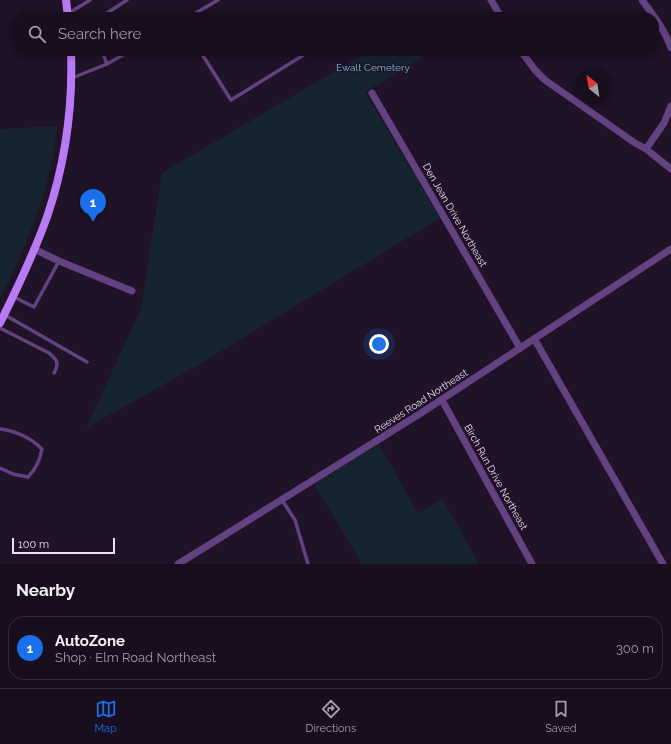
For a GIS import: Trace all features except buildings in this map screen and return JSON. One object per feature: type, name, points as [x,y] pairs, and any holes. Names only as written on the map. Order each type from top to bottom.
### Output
[{"type":"main road","points":[[66,0],[68,12]]},
{"type":"main road","points":[[2,319],[47,217],[59,174],[67,130],[71,56]]},
{"type":"street","points":[[492,0],[498,12]]},
{"type":"street","points":[[642,0],[651,12]]},
{"type":"street","points":[[659,23],[671,48]]},
{"type":"street","points":[[525,56],[535,70],[556,89],[646,149],[671,169]]},
{"type":"street","name":"Den Jean Drive Northeast","points":[[372,93],[520,348]]},
{"type":"street","points":[[646,149],[664,123],[671,106]]},
{"type":"street","points":[[34,248],[60,261],[132,291]]},
{"type":"street","name":"Reeves Road Northeast","points":[[178,564],[442,400],[671,249]]},
{"type":"street","points":[[535,340],[662,564]]},
{"type":"street","name":"Birch Run Drive Northeast","points":[[442,400],[532,564]]},
{"type":"lane","points":[[72,12],[90,0]]},
{"type":"lane","points":[[109,12],[127,0]]},
{"type":"lane","points":[[198,12],[218,0]]},
{"type":"lane","points":[[104,56],[107,64]]},
{"type":"lane","points":[[71,78],[107,64],[121,56]]},
{"type":"lane","points":[[203,56],[231,100],[302,56]]},
{"type":"lane","points":[[13,296],[34,307],[60,261]]},
{"type":"lane","points":[[2,319],[87,362]]},
{"type":"lane","points":[[0,328],[54,356],[58,365],[54,374]]},
{"type":"lane","points":[[0,429],[24,436],[42,449],[41,456],[35,470],[28,477],[13,474],[0,468]]},
{"type":"lane","points":[[282,500],[294,520],[308,564]]},
{"type":"green space","name":"Ewalt Cemetery","points":[[361,56],[421,56],[422,58],[365,92],[440,218],[195,367],[86,428],[141,309],[162,173]]},
{"type":"green space","points":[[57,126],[50,171],[37,215],[0,299],[0,129]]},
{"type":"green space","points":[[379,444],[418,513],[443,499],[479,564],[362,564],[314,484]]},
{"type":"place","name":"AutoZone","points":[[93,222]]}]
